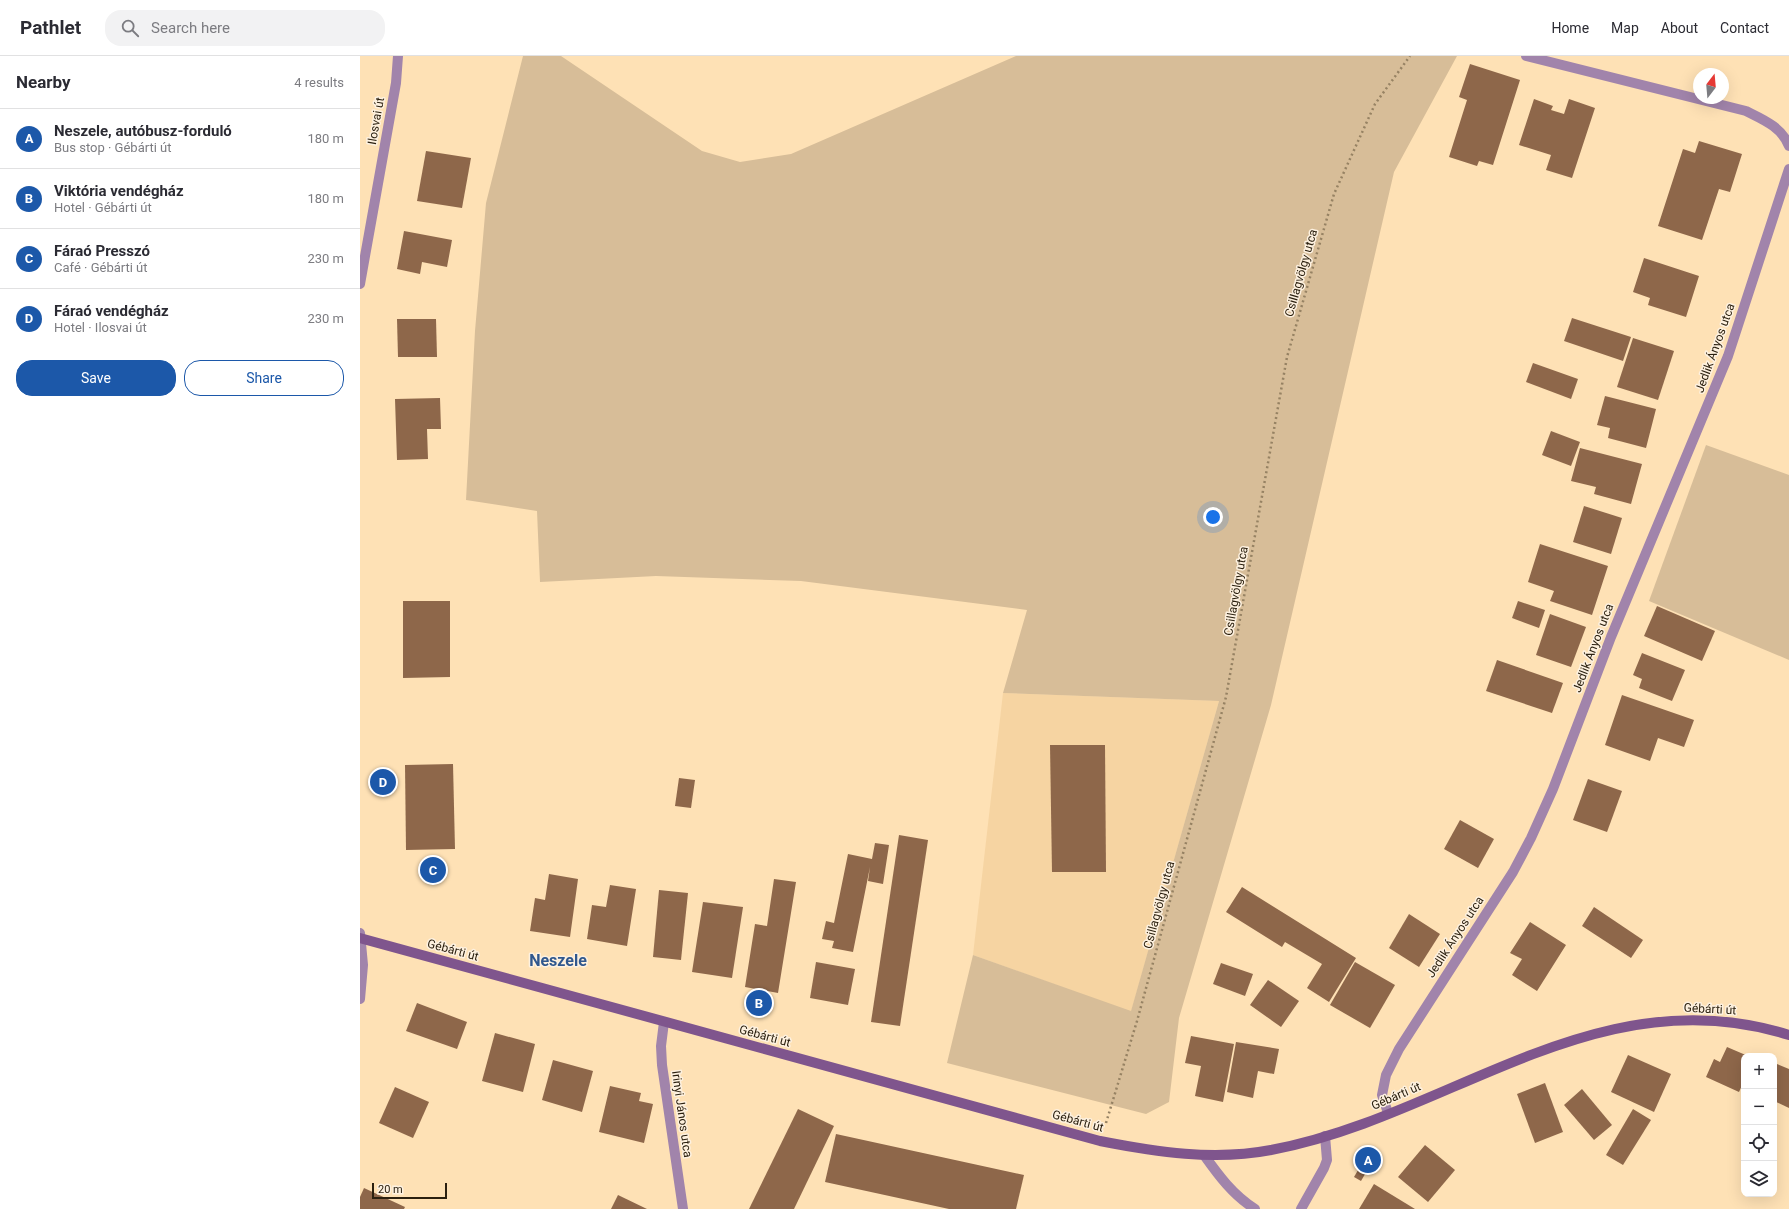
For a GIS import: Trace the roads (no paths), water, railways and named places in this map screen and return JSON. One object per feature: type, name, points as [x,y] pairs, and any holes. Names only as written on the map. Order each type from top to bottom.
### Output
[{"type":"main road","name":"Gébárti út","points":[[360,936],[664,1022],[1100,1141],[1142,1149],[1204,1155],[1271,1151],[1325,1136],[1360,1125],[1552,1046],[1597,1033],[1640,1024],[1687,1020],[1721,1021],[1745,1024],[1789,1035]]},
{"type":"street","name":"Ilosvai út","points":[[360,284],[396,83],[398,56]]},
{"type":"street","points":[[1526,56],[1746,111],[1764,120],[1782,133],[1789,146]]},
{"type":"street","name":"Jedlik Ányos utca","points":[[1388,1113],[1382,1095],[1389,1068],[1399,1049],[1512,872],[1531,838],[1553,789],[1611,637],[1728,356],[1789,169]]},
{"type":"street","points":[[360,936],[363,965],[360,998]]},
{"type":"street","name":"Irinyi János utca","points":[[664,1022],[661,1046],[662,1065],[683,1209]]},
{"type":"street","points":[[1301,1209],[1316,1185],[1326,1164],[1325,1136]]},
{"type":"street","points":[[1204,1155],[1220,1178],[1241,1200],[1255,1209]]},
{"type":"place","name":"Fáraó vendégház","points":[[383,782]]},
{"type":"place","name":"Fáraó Presszó","points":[[433,870]]},
{"type":"place","name":"Viktória vendégház","points":[[759,1003]]},
{"type":"place","name":"Neszele, autóbusz-forduló","points":[[1368,1160]]},
{"type":"district","name":"Neszele","points":[[558,960]]}]
